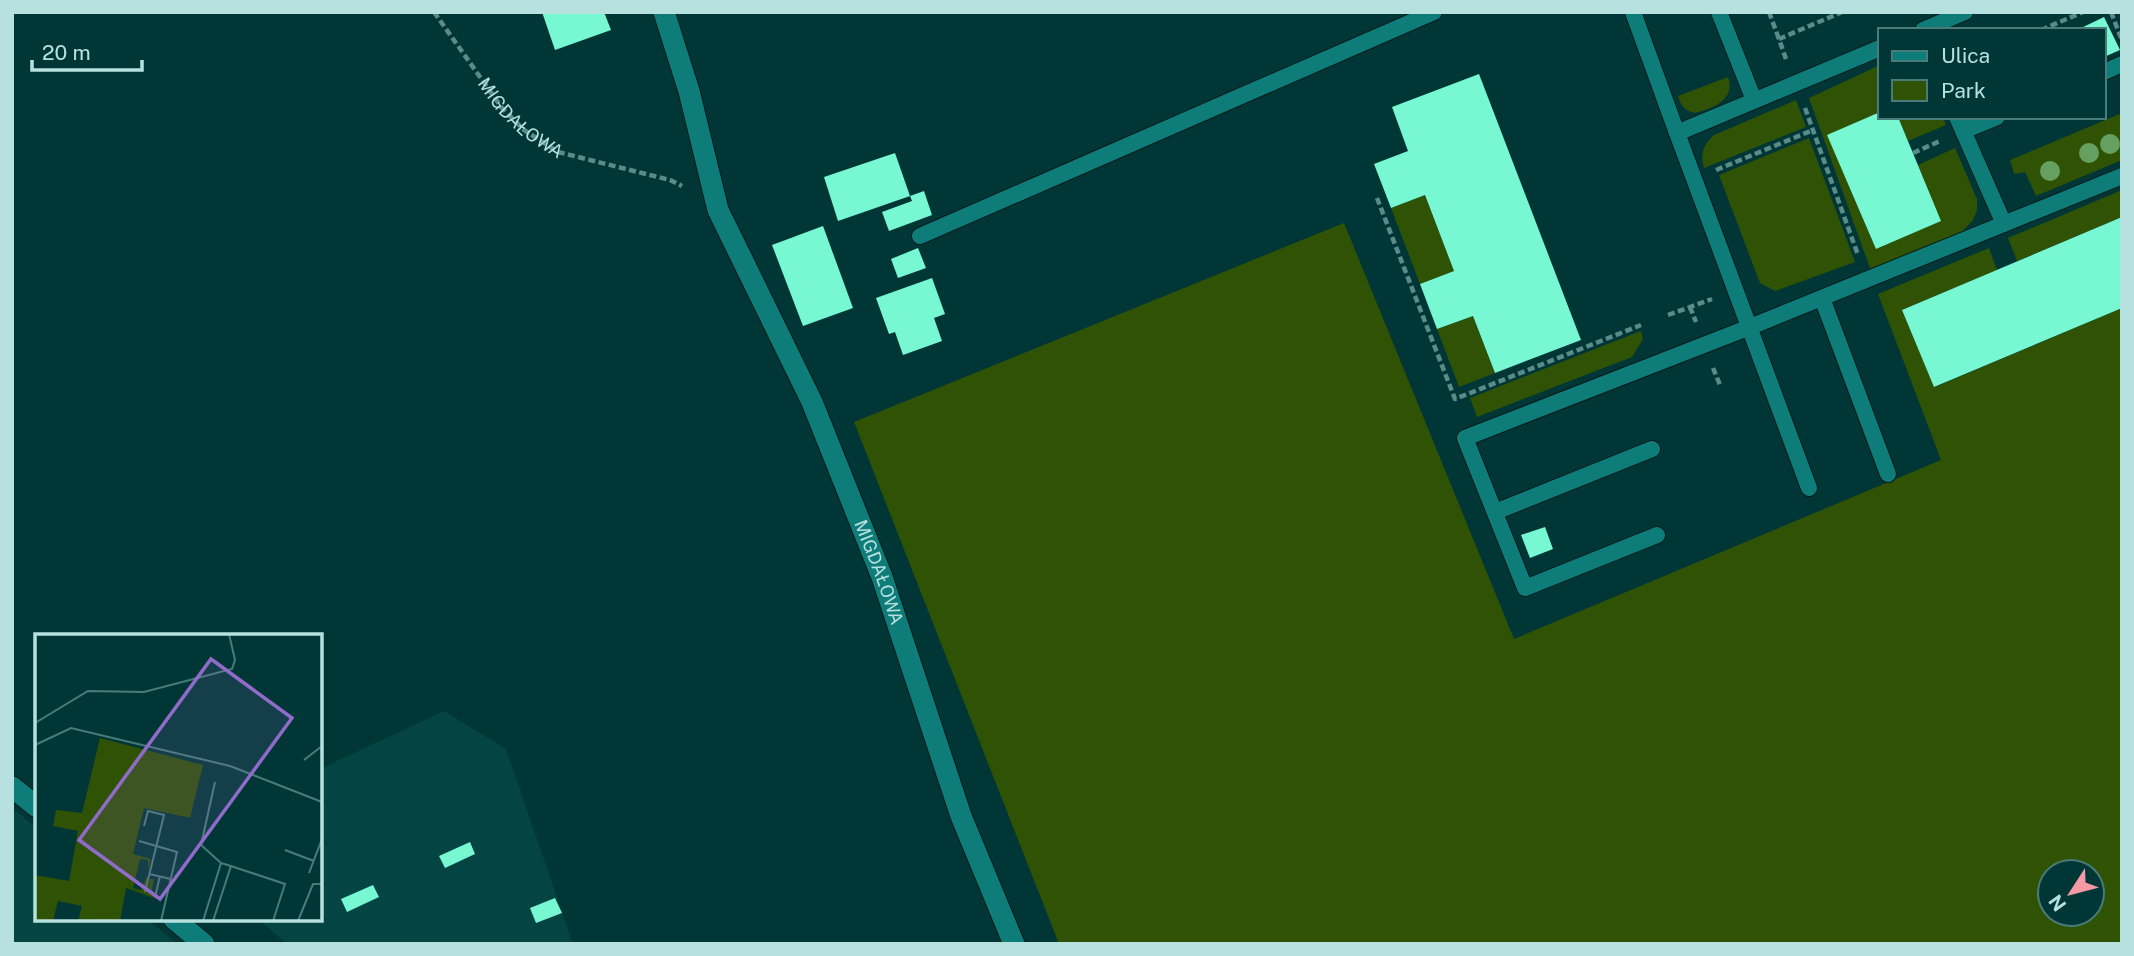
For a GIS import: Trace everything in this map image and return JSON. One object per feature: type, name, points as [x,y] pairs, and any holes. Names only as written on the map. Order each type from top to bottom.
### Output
[{"type":"street","name":"MIGDAŁOWA","points":[[664,12],[688,91],[718,210],[817,415],[882,577],[961,816],[1014,944]]},
{"type":"street","points":[[12,787],[35,805]]},
{"type":"street","points":[[176,921],[204,944]]},
{"type":"lane","points":[[920,236],[1434,12]]},
{"type":"lane","points":[[1633,12],[1809,488]]},
{"type":"lane","points":[[1719,12],[1754,100]]},
{"type":"lane","points":[[1928,28],[1965,12]]},
{"type":"lane","points":[[1677,133],[1878,49]]},
{"type":"lane","points":[[2106,71],[2122,64]]},
{"type":"lane","points":[[1986,119],[1960,124],[2004,224]]},
{"type":"lane","points":[[1657,536],[1525,588],[1465,438],[1750,327],[2122,176]]},
{"type":"lane","points":[[1822,298],[1888,474]]},
{"type":"lane","points":[[1495,512],[1652,449]]},
{"type":"path","name":"MIGDAŁOWA","points":[[434,12],[502,108],[524,130],[558,152],[670,180],[718,210]]},
{"type":"path","points":[[1769,12],[1787,61]]},
{"type":"path","points":[[1779,39],[1842,12]]},
{"type":"path","points":[[2046,28],[2083,12]]},
{"type":"path","points":[[2111,12],[2122,40]]},
{"type":"path","points":[[1801,98],[1862,266]]},
{"type":"path","points":[[1711,172],[1813,130]]},
{"type":"path","points":[[1377,198],[1455,399],[1642,325]]},
{"type":"path","points":[[1668,315],[1719,296]]},
{"type":"path","points":[[1711,361],[1720,385]]},
{"type":"shaded area","points":[[444,711],[506,749],[573,944],[287,944],[260,921],[322,921],[322,768]]},
{"type":"shaded area","points":[[12,808],[35,826],[35,921],[149,921],[177,944],[12,944]]},
{"type":"green space","points":[[1878,66],[1878,113],[1828,135],[1876,249],[1940,221],[1918,165],[1955,148],[1977,199],[1973,220],[1959,235],[1871,271],[1809,98]]},
{"type":"green space","points":[[1728,77],[1729,91],[1715,106],[1694,113],[1682,105],[1678,96]]},
{"type":"green space","points":[[1796,100],[1806,127],[1704,168],[1703,150],[1714,135]]},
{"type":"green space","points":[[2122,113],[2122,160],[2036,196],[2025,172],[2014,174],[2010,160]]},
{"type":"green space","points":[[1899,119],[1944,119],[1946,125],[1908,141]]},
{"type":"green space","points":[[1809,138],[1855,262],[1775,291],[1760,283],[1719,175]]},
{"type":"green space","points":[[2122,190],[2122,217],[2017,261],[2008,238]]},
{"type":"green space","points":[[1425,195],[1454,271],[1420,284],[1391,208]]},
{"type":"green space","points":[[1344,223],[1514,639],[1941,460],[1878,294],[1989,248],[1997,270],[1902,310],[1935,387],[2122,308],[2122,944],[1059,944],[854,422]]},
{"type":"green space","points":[[1473,316],[1495,373],[1459,387],[1437,329]]},
{"type":"green space","points":[[1641,331],[1643,339],[1632,357],[1477,417],[1470,398]]},
{"type":"building","points":[[542,12],[604,12],[611,30],[555,50]]},
{"type":"building","points":[[2104,17],[2120,50],[2106,56],[2106,28],[2081,28]]},
{"type":"building","points":[[1479,74],[1581,340],[1495,373],[1473,316],[1437,329],[1420,284],[1454,271],[1425,195],[1391,208],[1374,164],[1408,151],[1392,107]]},
{"type":"building","points":[[1878,113],[1878,119],[1899,119],[1941,221],[1876,249],[1827,135]]},
{"type":"building","points":[[895,153],[910,196],[838,221],[824,177]]},
{"type":"building","points":[[924,191],[932,215],[889,231],[882,212],[912,201],[910,196]]},
{"type":"building","points":[[2122,217],[2122,308],[1934,387],[1902,310]]},
{"type":"building","points":[[823,226],[853,308],[803,326],[772,245]]},
{"type":"building","points":[[918,248],[926,268],[898,278],[891,259]]},
{"type":"building","points":[[932,278],[945,314],[934,318],[942,341],[903,355],[895,332],[889,334],[876,298]]},
{"type":"building","points":[[1545,527],[1553,549],[1530,558],[1521,535]]},
{"type":"building","points":[[470,842],[475,854],[445,868],[439,856]]},
{"type":"building","points":[[373,885],[379,897],[347,912],[341,899]]},
{"type":"building","points":[[555,898],[562,913],[536,923],[530,908]]}]
